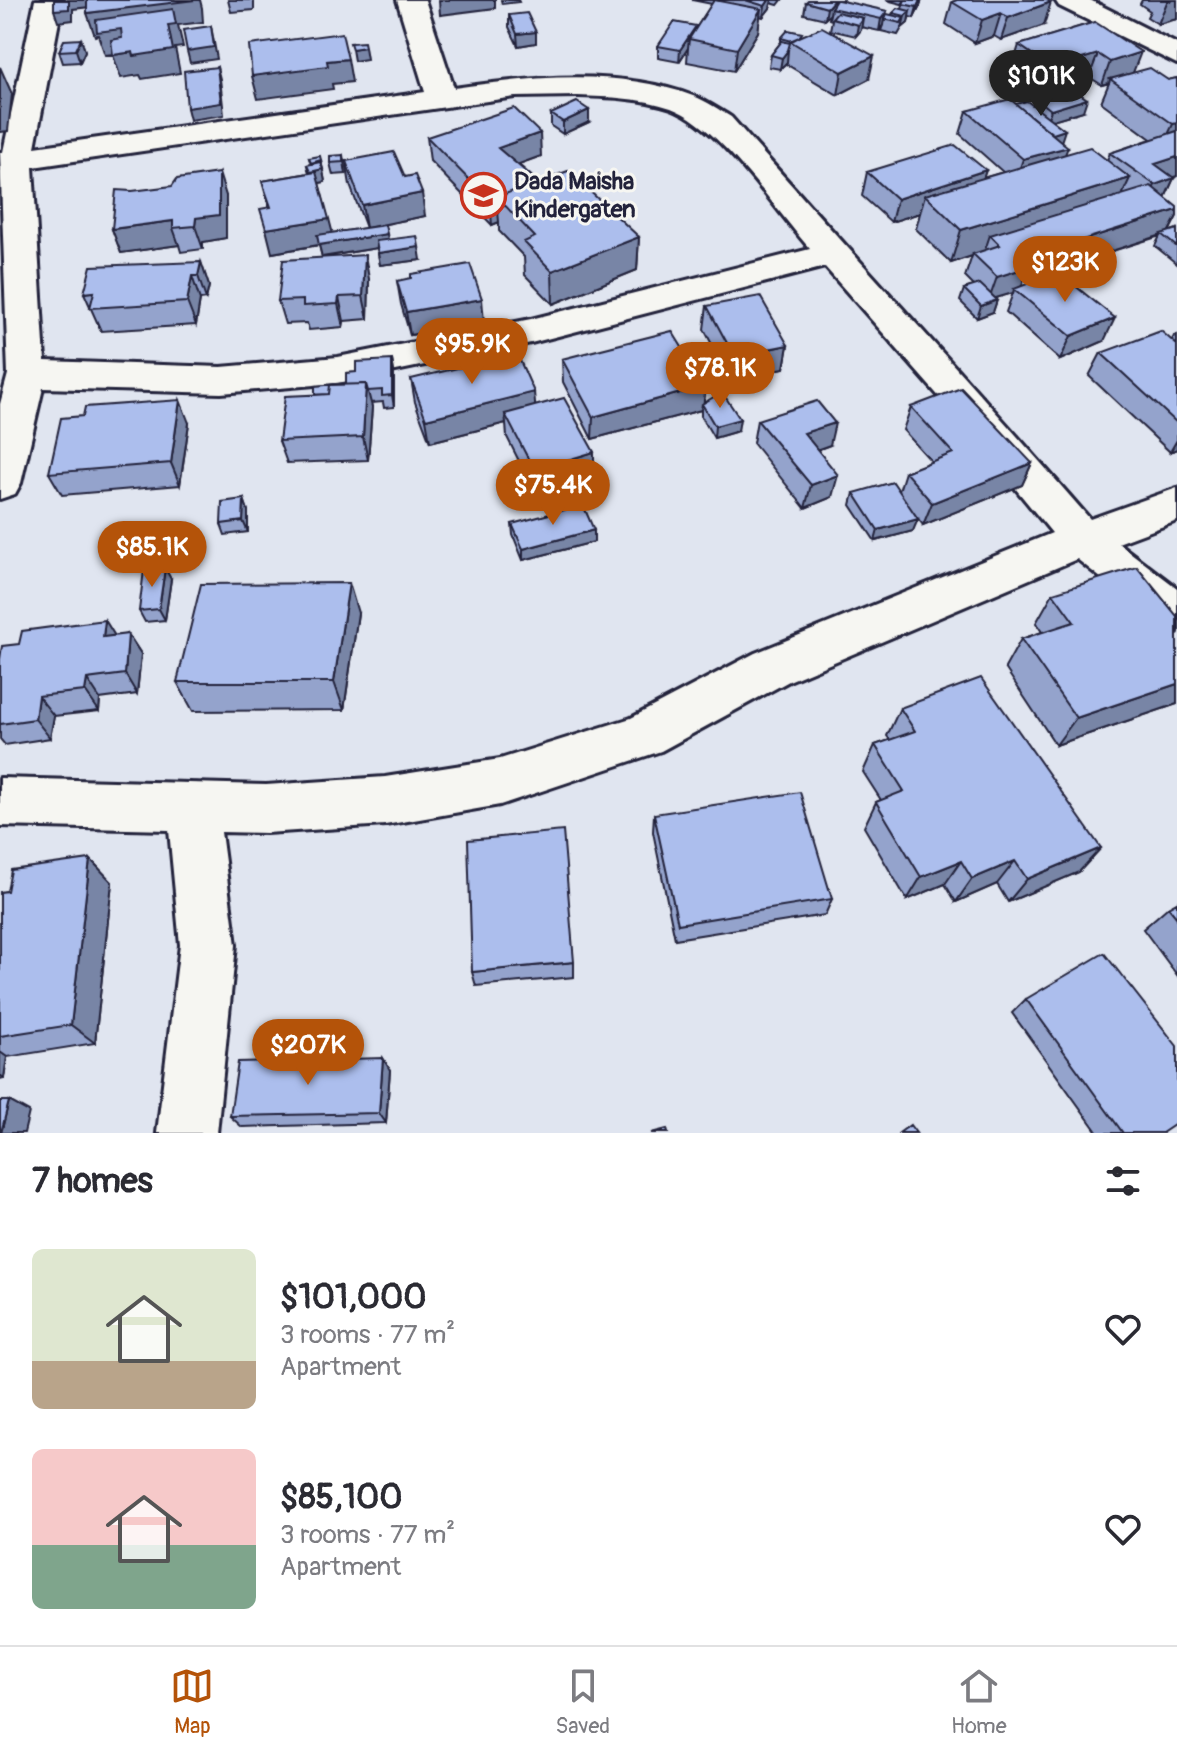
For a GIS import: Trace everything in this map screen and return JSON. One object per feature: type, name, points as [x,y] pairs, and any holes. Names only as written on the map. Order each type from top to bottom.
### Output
[{"type":"street","points":[[0,483],[27,374],[9,161],[49,0]]},
{"type":"street","points":[[411,0],[442,97]]},
{"type":"street","points":[[1069,0],[1177,55]]},
{"type":"street","points":[[9,161],[515,88],[581,86],[631,91],[684,103],[720,124],[964,399],[1082,539],[1177,613]]},
{"type":"street","points":[[27,374],[221,380],[338,370],[531,331],[834,254]]},
{"type":"street","points":[[0,802],[266,809],[385,801],[500,782],[644,736],[772,667],[1082,539],[1177,504]]},
{"type":"street","points":[[187,1133],[208,945],[192,808]]},
{"type":"building","points":[[54,0],[69,0],[69,9],[54,10]]},
{"type":"building","points":[[87,0],[195,0],[87,13]]},
{"type":"building","points":[[714,0],[761,9],[737,49],[689,39]]},
{"type":"building","points":[[745,0],[769,0],[765,6]]},
{"type":"building","points":[[834,0],[827,8],[806,2]]},
{"type":"building","points":[[836,0],[887,11],[881,19],[831,8]]},
{"type":"building","points":[[905,0],[920,0],[917,7],[903,4]]},
{"type":"building","points":[[952,2],[1051,2],[1008,18],[1001,13],[982,20]]},
{"type":"building","points":[[898,8],[910,11],[905,16],[893,13]]},
{"type":"building","points":[[173,9],[176,24],[168,25],[173,50],[134,56],[133,52],[113,55],[111,40],[122,38],[121,29],[97,32],[96,20]]},
{"type":"building","points":[[837,12],[863,18],[858,25],[832,18]]},
{"type":"building","points":[[527,13],[536,32],[517,34],[509,15]]},
{"type":"building","points":[[887,14],[904,18],[901,23],[884,19]]},
{"type":"building","points":[[674,22],[696,26],[680,50],[658,46]]},
{"type":"building","points":[[1095,22],[1141,52],[1110,62],[1098,54],[1052,68],[1019,45]]},
{"type":"building","points":[[211,26],[214,47],[187,51],[183,30]]},
{"type":"building","points":[[822,27],[874,56],[842,72],[790,41]]},
{"type":"building","points":[[788,30],[802,33],[792,41],[781,38]]},
{"type":"building","points":[[342,33],[348,59],[327,61],[328,66],[252,76],[249,45]]},
{"type":"building","points":[[81,39],[76,50],[59,51],[64,40]]},
{"type":"building","points":[[782,41],[790,43],[782,58],[771,55]]},
{"type":"building","points":[[364,42],[365,47],[352,49],[350,43]]},
{"type":"building","points":[[217,67],[221,103],[187,108],[184,71]]},
{"type":"building","points":[[1150,68],[1168,80],[1177,78],[1177,123],[1173,124],[1110,79]]},
{"type":"building","points":[[1072,88],[1087,99],[1051,110],[1036,98]]},
{"type":"building","points":[[1010,99],[1068,147],[1023,159],[967,111]]},
{"type":"building","points":[[1027,101],[1065,130],[1053,134],[1016,104]]},
{"type":"building","points":[[577,102],[589,110],[563,122],[551,114]]},
{"type":"building","points":[[514,108],[540,133],[498,148],[538,182],[490,201],[427,137]]},
{"type":"building","points":[[1177,131],[1177,157],[1155,164],[1174,178],[1155,185],[1110,153]]},
{"type":"building","points":[[955,145],[986,170],[897,199],[867,172]]},
{"type":"building","points":[[1090,147],[1130,178],[961,230],[925,195]]},
{"type":"building","points":[[394,152],[405,177],[415,175],[422,193],[362,205],[346,161]]},
{"type":"building","points":[[343,155],[343,162],[330,163],[330,156]]},
{"type":"building","points":[[320,156],[321,160],[311,163],[309,158]]},
{"type":"building","points":[[320,162],[323,169],[310,172],[307,165]]},
{"type":"building","points":[[568,171],[639,237],[552,271],[524,242],[535,237],[497,197]]},
{"type":"building","points":[[316,172],[329,219],[266,229],[260,209],[271,207],[262,181]]},
{"type":"building","points":[[219,173],[219,215],[196,218],[195,226],[173,228],[173,221],[112,229],[116,190],[172,186],[177,179]]},
{"type":"building","points":[[1151,186],[1177,210],[1020,260],[1029,267],[997,277],[973,254],[1000,245],[990,235]]},
{"type":"building","points":[[385,225],[387,234],[319,245],[317,235]]},
{"type":"building","points":[[1177,229],[1177,247],[1161,234]]},
{"type":"building","points":[[417,236],[419,247],[378,253],[376,241]]},
{"type":"building","points":[[365,255],[363,296],[339,297],[338,304],[303,306],[303,300],[278,301],[283,260]]},
{"type":"building","points":[[201,262],[198,276],[192,276],[187,302],[90,308],[94,292],[84,293],[91,266]]},
{"type":"building","points":[[470,264],[482,299],[406,312],[397,281],[411,278],[411,274]]},
{"type":"building","points":[[1058,272],[1115,318],[1071,336],[1014,289]]},
{"type":"building","points":[[980,284],[997,300],[981,306],[964,289]]},
{"type":"building","points":[[760,296],[788,345],[734,356],[707,306]]},
{"type":"building","points":[[672,331],[706,386],[593,417],[562,359]]},
{"type":"building","points":[[1161,331],[1177,345],[1177,423],[1101,353]]},
{"type":"building","points":[[517,354],[534,392],[426,419],[411,379]]},
{"type":"building","points":[[392,360],[392,395],[382,396],[382,390],[368,391],[366,384],[330,385],[329,394],[315,395],[315,386],[346,383],[346,373],[356,372],[356,362]]},
{"type":"building","points":[[366,384],[363,437],[279,441],[285,396],[329,394],[330,385]]},
{"type":"building","points":[[961,388],[1032,463],[932,503],[905,472],[953,453],[911,407]]},
{"type":"building","points":[[722,392],[740,419],[715,426],[702,404]]},
{"type":"building","points":[[564,398],[594,452],[534,470],[505,414]]},
{"type":"building","points":[[180,400],[171,463],[49,473],[61,418],[83,416],[85,407]]},
{"type":"building","points":[[817,401],[835,423],[804,433],[838,475],[811,485],[757,420]]},
{"type":"building","points":[[893,482],[918,519],[878,530],[854,493]]},
{"type":"building","points":[[244,499],[243,521],[221,524],[222,502]]},
{"type":"building","points":[[583,505],[594,530],[523,549],[512,524]]},
{"type":"building","points":[[1137,567],[1177,616],[1177,684],[1076,718],[1021,639],[1074,622],[1053,593]]},
{"type":"building","points":[[165,568],[159,609],[139,611],[144,570]]},
{"type":"building","points":[[349,583],[334,682],[177,682],[201,584]]},
{"type":"building","points":[[105,620],[103,637],[128,634],[125,674],[87,679],[85,691],[38,696],[35,719],[0,724],[2,646],[19,644],[22,631]]},
{"type":"building","points":[[981,678],[1101,848],[1027,879],[1015,861],[972,879],[961,861],[921,877],[876,802],[904,791],[875,745],[915,731],[900,708]]},
{"type":"building","points":[[800,792],[832,899],[678,924],[654,814]]},
{"type":"building","points":[[563,831],[574,962],[472,972],[468,840]]},
{"type":"building","points":[[90,859],[71,1025],[0,1036],[0,892],[7,891],[11,870]]},
{"type":"building","points":[[1177,902],[1177,918],[1168,907]]},
{"type":"building","points":[[1104,953],[1177,1046],[1177,1123],[1162,1133],[1123,1133],[1026,999]]},
{"type":"building","points":[[383,1058],[379,1113],[230,1116],[238,1062]]},
{"type":"building","points":[[0,1101],[9,1101],[1,1133],[0,1133]]},
{"type":"building","points":[[910,1125],[916,1133],[899,1133]]},
{"type":"place","name":"Dada Maisha Kindergaten","points":[[483,195]]}]
